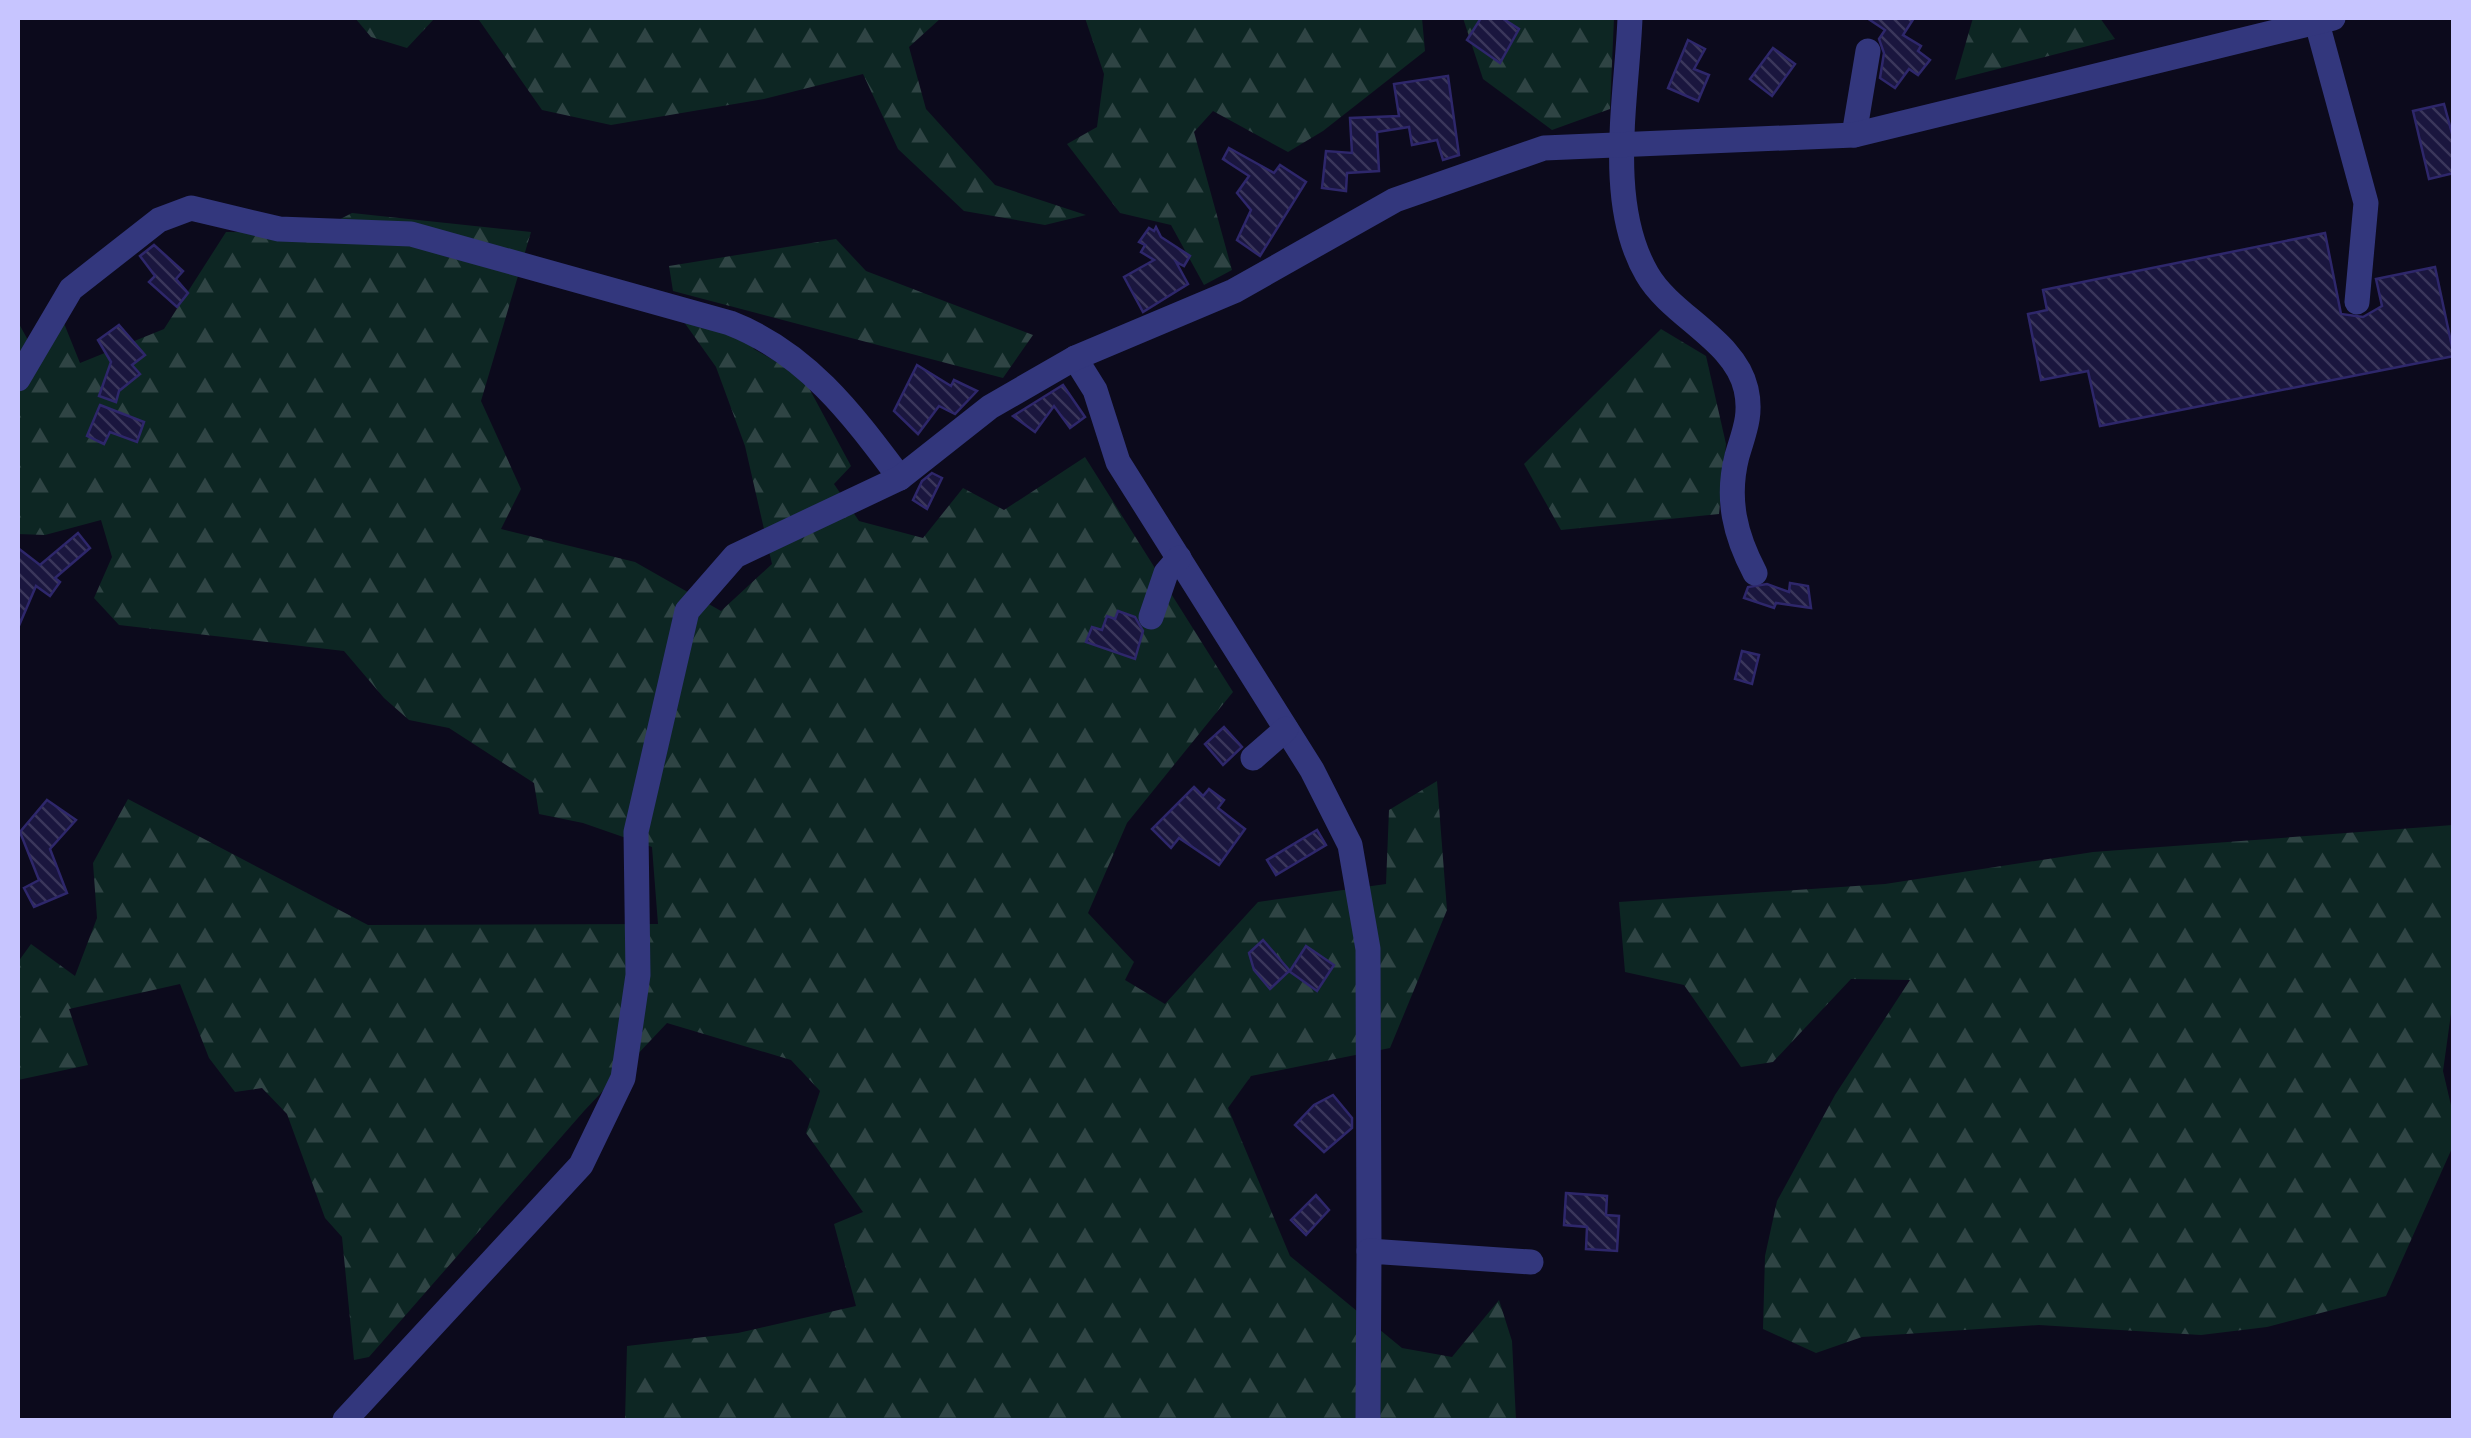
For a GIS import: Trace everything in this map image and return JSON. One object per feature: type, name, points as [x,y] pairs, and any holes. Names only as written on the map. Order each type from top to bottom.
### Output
[{"type":"street","points":[[1630,18],[1624,192],[1632,241],[1648,277],[1721,348],[1746,385],[1749,421],[1737,458],[1732,498],[1736,537],[1755,574]]},
{"type":"street","points":[[345,1420],[581,1165],[623,1078],[638,974],[636,832],[687,611],[735,556],[900,478],[990,407],[1074,358],[1234,290],[1395,200],[1544,148],[1854,135],[2325,20],[2366,202],[2357,302]]},
{"type":"street","points":[[1854,135],[1868,50]]},
{"type":"street","points":[[18,379],[71,289],[159,220],[184,209],[199,209],[279,229],[410,234],[745,329],[778,347],[830,389],[900,478]]},
{"type":"street","points":[[1074,358],[1095,390],[1118,462],[1286,730],[1350,845],[1368,948],[1368,1420]]},
{"type":"street","points":[[1151,617],[1166,574],[1179,558]]},
{"type":"street","points":[[1253,758],[1286,730]]},
{"type":"street","points":[[1369,1250],[1531,1262]]},
{"type":"green space","points":[[355,18],[941,18],[909,47],[926,109],[995,185],[1086,215],[1045,225],[964,211],[898,149],[863,74],[764,99],[611,125],[542,110],[479,20],[434,19],[407,48],[371,37]]},
{"type":"green space","points":[[1085,18],[1422,18],[1425,51],[1323,131],[1288,152],[1213,111],[1194,132],[1232,270],[1204,285],[1171,225],[1120,213],[1067,144],[1097,127],[1104,74]]},
{"type":"green space","points":[[1463,18],[1614,18],[1610,109],[1552,130],[1483,79]]},
{"type":"green space","points":[[1973,18],[2100,18],[2115,39],[1955,80]]},
{"type":"green space","points":[[352,213],[531,232],[481,401],[521,489],[501,529],[635,562],[721,611],[772,564],[745,446],[716,367],[684,322],[738,319],[754,349],[803,377],[851,466],[834,484],[859,521],[923,538],[963,488],[1004,510],[1085,457],[1233,692],[1127,823],[1088,913],[1134,962],[1125,980],[1165,1004],[1258,902],[1386,884],[1389,810],[1437,781],[1447,910],[1390,1048],[1251,1076],[1228,1108],[1290,1256],[1402,1348],[1452,1357],[1499,1300],[1512,1341],[1516,1420],[625,1420],[627,1346],[738,1333],[856,1306],[834,1224],[863,1212],[806,1133],[820,1091],[791,1060],[667,1023],[584,1111],[369,1357],[354,1360],[342,1237],[325,1218],[287,1114],[262,1088],[235,1092],[209,1058],[180,984],[69,1009],[88,1065],[18,1080],[18,962],[31,944],[75,976],[97,918],[93,863],[128,799],[368,925],[658,924],[652,847],[583,823],[539,814],[534,783],[449,728],[409,720],[384,698],[344,651],[119,625],[94,598],[112,557],[101,520],[45,535],[18,534],[18,322],[29,342],[61,316],[80,363],[164,329],[226,232],[313,233]]},
{"type":"green space","points":[[836,239],[866,271],[1033,335],[1003,378],[673,291],[669,266]]},
{"type":"green space","points":[[1661,329],[1706,356],[1726,444],[1719,514],[1561,530],[1524,464]]},
{"type":"green space","points":[[2453,825],[2454,992],[2443,1071],[2453,1114],[2453,1146],[2386,1296],[2267,1327],[2201,1335],[2039,1325],[1862,1337],[1816,1353],[1763,1329],[1765,1256],[1777,1201],[1835,1095],[1910,980],[1851,979],[1773,1062],[1741,1067],[1684,985],[1625,972],[1619,902],[1885,884],[2093,852]]},
{"type":"building","points":[[1481,18],[1502,18],[1519,29],[1500,63],[1467,40]]},
{"type":"building","points":[[1867,18],[1914,18],[1903,35],[1921,46],[1918,51],[1930,60],[1918,75],[1909,69],[1895,88],[1880,78],[1884,53],[1879,39],[1885,30]]},
{"type":"building","points":[[1688,40],[1705,49],[1694,69],[1709,75],[1698,101],[1668,88]]},
{"type":"building","points":[[1773,48],[1795,64],[1772,96],[1750,79]]},
{"type":"building","points":[[1448,76],[1459,155],[1443,160],[1437,140],[1412,145],[1409,127],[1377,132],[1379,171],[1347,173],[1346,191],[1322,188],[1326,151],[1352,153],[1350,118],[1399,116],[1394,84]]},
{"type":"building","points":[[2444,104],[2454,141],[2454,173],[2429,179],[2413,111]]},
{"type":"building","points":[[1229,148],[1274,173],[1280,165],[1306,182],[1260,256],[1237,240],[1251,210],[1237,193],[1249,176],[1223,159]]},
{"type":"building","points":[[1156,227],[1161,237],[1190,256],[1184,266],[1176,262],[1188,284],[1143,312],[1124,277],[1154,260],[1141,252],[1145,245],[1139,242],[1149,228],[1154,231]]},
{"type":"building","points":[[2325,233],[2341,314],[2363,317],[2382,306],[2376,279],[2435,267],[2454,356],[2100,426],[2088,371],[2041,380],[2028,314],[2047,310],[2043,290]]},
{"type":"building","points":[[154,245],[183,271],[176,279],[188,293],[177,307],[149,282],[155,276],[140,256]]},
{"type":"building","points":[[119,325],[145,355],[132,365],[140,374],[119,391],[116,402],[99,396],[111,362],[98,340]]},
{"type":"building","points":[[917,365],[951,386],[954,380],[977,391],[955,414],[939,406],[918,434],[894,411]]},
{"type":"building","points":[[1063,385],[1085,417],[1070,428],[1054,406],[1035,432],[1013,416]]},
{"type":"building","points":[[100,405],[144,422],[137,442],[110,432],[104,444],[87,436]]},
{"type":"building","points":[[932,473],[942,478],[927,509],[913,500],[922,481]]},
{"type":"building","points":[[78,533],[90,548],[55,578],[60,582],[50,596],[36,586],[18,628],[18,548],[40,565]]},
{"type":"building","points":[[1790,583],[1808,586],[1811,608],[1776,603],[1774,608],[1744,598],[1748,587],[1767,584],[1789,592]]},
{"type":"building","points":[[1118,611],[1135,617],[1143,631],[1135,659],[1086,642],[1092,627],[1102,630],[1107,616],[1115,619]]},
{"type":"building","points":[[1742,651],[1759,655],[1752,684],[1735,679]]},
{"type":"building","points":[[1224,727],[1242,747],[1223,765],[1205,744]]},
{"type":"building","points":[[1194,787],[1203,796],[1209,789],[1224,800],[1218,808],[1245,829],[1219,865],[1179,838],[1171,848],[1152,829]]},
{"type":"building","points":[[47,800],[76,820],[50,849],[67,893],[34,907],[24,888],[39,880],[20,832]]},
{"type":"building","points":[[1317,830],[1326,845],[1276,875],[1267,860]]},
{"type":"building","points":[[1263,940],[1290,971],[1306,946],[1334,965],[1317,991],[1289,971],[1270,989],[1254,970],[1249,953]]},
{"type":"building","points":[[1333,1095],[1352,1118],[1352,1128],[1324,1152],[1295,1125],[1314,1105]]},
{"type":"building","points":[[1566,1193],[1607,1196],[1606,1215],[1619,1216],[1617,1251],[1586,1249],[1587,1227],[1564,1225]]},
{"type":"building","points":[[1316,1195],[1329,1210],[1306,1235],[1291,1220]]}]
